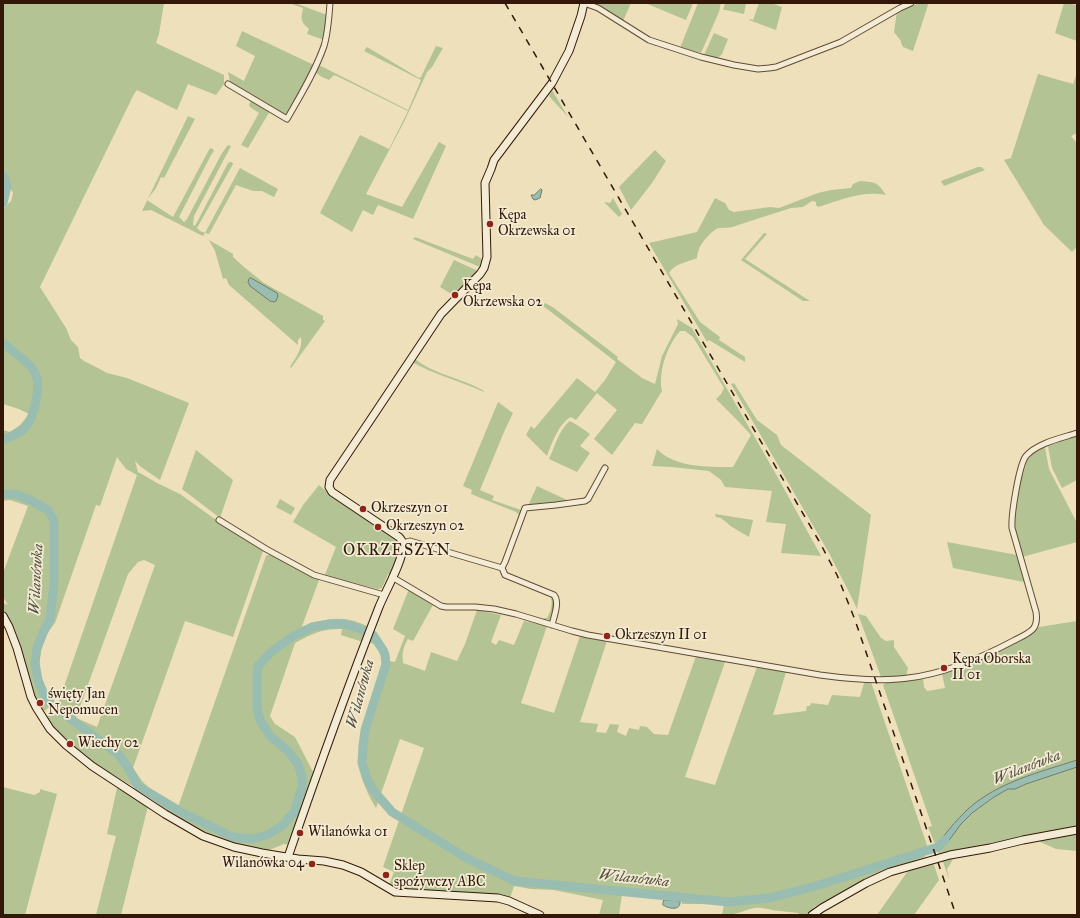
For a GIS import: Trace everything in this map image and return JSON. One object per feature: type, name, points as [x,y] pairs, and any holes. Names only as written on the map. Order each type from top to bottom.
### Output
[{"type":"street","points":[[228,84],[288,119],[315,68],[324,46],[328,27],[330,3]]},
{"type":"street","points":[[288,857],[369,634],[401,556],[403,543],[399,537],[332,492],[329,487],[330,480],[441,314],[484,268],[488,257],[485,183],[494,160],[552,83],[569,51],[584,3],[598,8],[649,40],[657,43],[701,57],[747,68],[763,69],[776,67],[841,42],[911,3]]},
{"type":"street","points":[[392,577],[441,606],[494,609],[572,631],[609,639],[848,679],[876,680],[930,675],[945,671],[1003,646],[1034,628],[1036,623],[1036,612],[1012,528],[1013,510],[1019,477],[1026,456],[1037,447],[1077,433]]},
{"type":"street","points":[[502,568],[524,508],[585,501],[588,499],[605,468]]},
{"type":"street","points":[[219,520],[266,549],[314,575],[384,596]]},
{"type":"street","points":[[403,543],[410,542],[502,568],[506,575],[550,593],[555,596],[556,602],[552,625]]},
{"type":"street","points":[[3,616],[14,641],[31,697],[50,729],[66,745],[92,766],[129,791],[202,836],[234,847],[262,853],[343,865],[361,872],[395,892],[498,898],[509,901],[540,915]]},
{"type":"street","points":[[812,915],[822,908],[890,872],[950,855],[1077,830]]},
{"type":"green space","points":[[3,3],[164,3],[156,43],[224,75],[224,84],[216,95],[188,84],[177,110],[137,90],[40,287],[66,328],[71,340],[78,347],[80,358],[107,373],[127,378],[189,403],[160,480],[135,461],[138,472],[180,494],[263,551],[233,637],[185,621],[133,768],[142,781],[156,795],[178,807],[266,556],[272,555],[319,580],[301,629],[318,622],[331,619],[352,620],[367,626],[363,642],[341,635],[342,629],[318,632],[295,643],[270,716],[275,724],[295,737],[313,772],[309,789],[289,845],[284,844],[269,850],[253,848],[235,844],[206,833],[172,814],[139,790],[90,761],[71,745],[71,742],[56,731],[46,717],[58,704],[137,475],[126,469],[117,457],[100,506],[96,505],[55,623],[48,632],[43,644],[40,661],[41,678],[48,694],[54,701],[46,710],[43,711],[38,705],[29,682],[16,634],[3,611],[3,603],[8,605],[3,597],[3,573],[28,506],[10,500],[3,501],[3,430],[10,432],[20,425],[29,414],[3,404],[3,209],[11,201],[13,193],[3,177]],"holes":[[[144,560],[155,565],[97,727],[76,718],[128,574],[138,562]]]},
{"type":"green space","points":[[289,3],[295,3],[327,15],[324,40],[307,34],[309,29],[302,20],[303,8]]},
{"type":"green space","points":[[592,3],[631,3],[623,21]]},
{"type":"green space","points":[[645,3],[693,3],[686,20]]},
{"type":"green space","points":[[698,3],[721,3],[719,12],[701,53],[680,48]]},
{"type":"green space","points":[[725,3],[746,3],[744,14],[723,10]]},
{"type":"green space","points":[[759,3],[771,3],[782,7],[776,30],[749,20],[753,20]]},
{"type":"green space","points":[[920,3],[928,3],[928,5],[913,51],[903,47],[901,41],[894,32],[897,11]]},
{"type":"green space","points":[[1064,3],[1077,5],[1077,41],[1055,33]]},
{"type":"green space","points":[[242,31],[314,65],[287,117],[230,82],[228,72],[244,81],[255,56],[236,46]]},
{"type":"green space","points":[[714,33],[728,39],[722,54],[718,58],[704,55]]},
{"type":"green space","points":[[436,46],[443,48],[432,67],[427,72],[404,122],[366,194],[402,207],[439,142],[446,146],[413,219],[378,205],[373,215],[363,210],[352,232],[320,213],[360,135],[389,149],[408,111],[334,75],[329,80],[322,77],[316,73],[319,65],[408,110],[421,80],[364,51],[367,47],[419,78],[421,77]]},
{"type":"green space","points":[[1077,73],[1077,133],[1071,136],[1077,143],[1077,247],[1072,252],[1044,225],[1004,160],[1011,158],[1038,74],[1073,84]]},
{"type":"green space","points":[[552,90],[568,117],[549,96]]},
{"type":"green space","points":[[251,100],[270,111],[248,148],[241,145],[259,113],[250,107],[249,105]]},
{"type":"green space","points":[[188,116],[195,119],[164,178],[161,177],[156,188],[148,199]]},
{"type":"green space","points":[[228,145],[231,146],[194,216],[193,225],[195,226],[228,163],[232,162],[233,164],[197,228],[205,233],[203,236],[151,210],[142,211],[147,200],[173,217],[210,148],[213,149],[214,151],[179,217],[184,222],[222,153]]},
{"type":"green space","points":[[655,150],[666,161],[652,183],[631,210],[619,187]]},
{"type":"green space","points":[[978,167],[985,170],[944,186],[941,181]]},
{"type":"green space","points":[[240,168],[278,189],[274,197],[262,191],[253,191],[236,185],[209,234],[205,233]]},
{"type":"green space","points":[[860,181],[878,185],[886,195],[860,195],[818,207],[816,202],[812,201],[803,207],[791,208],[732,227],[716,229],[702,243],[697,258],[674,267],[671,270],[669,273],[700,322],[720,337],[719,340],[745,357],[745,362],[709,340],[707,342],[649,243],[697,232],[715,198],[725,203],[729,210],[734,212],[770,207],[779,208],[818,193],[851,188],[853,184]]},
{"type":"green space","points":[[613,198],[622,214],[619,217],[604,202],[610,203]]},
{"type":"green space","points":[[764,233],[767,234],[745,259],[810,301],[803,301],[741,260]]},
{"type":"green space","points":[[415,237],[473,259],[476,255],[484,262],[480,267],[413,239]]},
{"type":"green space","points":[[209,240],[233,254],[233,257],[264,283],[323,316],[323,320],[325,321],[291,368],[290,367],[300,349],[301,337],[298,340],[298,345],[229,285],[226,278],[223,279],[215,251]]},
{"type":"green space","points":[[454,260],[478,271],[453,295],[440,287]]},
{"type":"green space","points":[[545,303],[554,308],[618,357],[617,359],[642,378],[655,384],[662,356],[678,324],[677,319],[692,328],[821,556],[781,553],[786,524],[766,522],[772,491],[725,487],[721,480],[709,471],[652,466],[657,449],[673,460],[683,463],[714,467],[733,467],[751,435],[716,399],[724,388],[693,337],[685,331],[680,331],[671,344],[661,376],[662,391],[642,424],[635,423],[612,455],[594,439],[617,410],[597,393],[576,420],[571,417],[559,429],[547,456],[526,435],[531,426],[534,429],[577,378],[595,392],[605,380],[616,362],[542,305]]},
{"type":"green space","points":[[415,359],[434,371],[472,385],[484,392],[421,367],[412,362]]},
{"type":"green space","points":[[734,383],[757,420],[777,435],[781,445],[871,515],[857,609],[829,553],[731,384]]},
{"type":"green space","points":[[498,402],[513,413],[480,490],[494,496],[492,500],[521,510],[519,515],[516,512],[471,494],[472,490],[463,486]]},
{"type":"green space","points":[[570,421],[590,434],[580,446],[590,453],[577,472],[549,459],[560,433]]},
{"type":"green space","points":[[1077,435],[1077,480],[1062,488],[1052,468],[1048,447],[1049,445]]},
{"type":"green space","points":[[1045,447],[1049,469],[1077,523],[1077,542],[1022,557],[1014,524],[1014,501],[1028,459],[1038,449]]},
{"type":"green space","points":[[196,450],[233,480],[220,518],[182,489]]},
{"type":"green space","points":[[319,485],[335,499],[396,540],[399,548],[391,574],[388,574],[382,588],[378,589],[340,580],[338,578],[336,580],[324,577],[336,547],[293,522],[303,505]]},
{"type":"green space","points":[[537,486],[569,501],[528,506]]},
{"type":"green space","points":[[280,499],[295,508],[291,515],[276,507]]},
{"type":"green space","points":[[715,514],[753,520],[749,537],[732,527],[721,518],[716,517]]},
{"type":"green space","points":[[947,542],[1017,555],[1024,582],[953,568]]},
{"type":"green space","points":[[409,589],[433,605],[413,641],[408,639],[403,653],[403,663],[425,671],[431,652],[457,661],[465,644],[477,610],[501,615],[491,642],[496,645],[499,640],[514,645],[524,621],[547,626],[521,703],[554,713],[580,636],[607,641],[580,722],[598,724],[596,732],[606,733],[610,724],[619,725],[617,732],[626,736],[629,728],[639,730],[640,726],[647,727],[654,734],[668,735],[696,656],[725,662],[685,777],[715,785],[757,667],[786,672],[773,715],[806,711],[807,706],[810,706],[811,703],[828,705],[832,695],[860,697],[864,683],[871,682],[929,851],[925,853],[925,857],[887,871],[814,907],[809,915],[755,908],[733,915],[722,915],[724,904],[682,904],[682,899],[622,894],[619,915],[599,915],[603,900],[554,890],[531,889],[514,886],[510,898],[502,895],[400,890],[393,888],[389,885],[394,872],[383,867],[424,748],[400,739],[376,808],[368,794],[363,780],[359,765],[359,750],[382,664],[382,655],[380,650],[375,644],[369,643],[373,631],[384,645],[388,661],[395,662],[405,636],[393,629]]},
{"type":"green space","points":[[549,594],[552,596],[554,605],[553,617],[549,621],[544,620],[543,618],[547,618],[551,609],[552,603]]},
{"type":"green space","points":[[858,614],[866,616],[881,638],[886,641],[894,640],[894,647],[908,668],[906,676],[881,677]]},
{"type":"green space","points":[[1077,621],[1077,760],[1020,779],[992,792],[968,809],[955,822],[936,846],[928,827],[932,826],[883,685],[888,681],[907,681],[923,678],[924,687],[927,691],[945,688],[942,674],[952,671],[1018,640],[1039,627]]},
{"type":"green space","points":[[1077,767],[1077,827],[1035,834],[1005,842],[939,855],[937,850],[947,843],[961,824],[972,813],[994,797],[1008,789],[1015,789]]},
{"type":"green space","points":[[3,787],[34,795],[40,792],[40,789],[57,794],[25,915],[3,915]]},
{"type":"green space","points":[[117,788],[148,806],[121,915],[96,915],[116,836],[107,834]]},
{"type":"green space","points":[[1077,833],[1077,851],[1056,849],[1036,840]]},
{"type":"green space","points":[[955,856],[947,869],[949,879],[942,859]]},
{"type":"green space","points":[[933,862],[939,880],[914,915],[877,915],[910,868]]},
{"type":"water","points":[[541,189],[540,198],[535,200],[533,199],[531,195],[534,195]]},
{"type":"water","points":[[251,278],[277,293],[278,296],[276,301],[270,301],[250,286],[248,282]]},
{"type":"water","points":[[1077,760],[1077,767],[1015,789],[1008,789],[994,797],[972,813],[961,824],[947,843],[937,850],[936,846],[959,818],[968,809],[992,792],[1020,779]]},
{"type":"water","points":[[664,900],[680,901],[680,904],[677,908],[668,907],[663,905]]},
{"type":"waterway","name":"Wilanówka","points":[[3,176],[7,186],[3,203]]},
{"type":"waterway","name":"Wilanówka","points":[[3,343],[30,366],[36,374],[38,383],[35,404],[28,424],[20,432],[3,440]]},
{"type":"waterway","name":"Wilanówka","points":[[3,494],[15,494],[32,501],[48,510],[54,521],[54,584],[50,619],[37,648],[35,663],[38,680],[45,697],[51,704],[119,755],[138,786],[183,813],[233,837],[252,839],[267,835],[282,826],[294,812],[302,788],[302,777],[298,764],[288,751],[270,736],[261,722],[257,709],[258,666],[270,653],[293,636],[312,627],[329,624],[344,624],[358,628],[373,635],[385,655],[386,664],[365,730],[363,746],[362,763],[366,776],[373,790],[392,812],[468,859],[515,881],[729,902],[769,898],[816,886],[938,847],[945,840]]},
{"type":"railway","points":[[505,3],[819,541],[837,575],[855,620],[956,915]]},
{"type":"place","name":"Kępa Okrzewska 01","points":[[490,224]]},
{"type":"place","name":"Kępa Okrzewska 02","points":[[455,295]]},
{"type":"place","name":"Okrzeszyn 01","points":[[363,509]]},
{"type":"place","name":"Okrzeszyn 02","points":[[378,527]]},
{"type":"place","name":"Okrzeszyn II 01","points":[[607,636]]},
{"type":"place","name":"Kępa Oborska II 01","points":[[944,668]]},
{"type":"place","name":"święty Jan Nepomucen","points":[[40,703]]},
{"type":"place","name":"Wiechy 02","points":[[70,744]]},
{"type":"place","name":"Wilanówka 01","points":[[300,833]]},
{"type":"place","name":"Wilanówka 04","points":[[312,864]]},
{"type":"place","name":"Sklep spożywczy ABC","points":[[386,875]]},
{"type":"district","name":"OKRZESZYN","points":[[397,551]]}]
